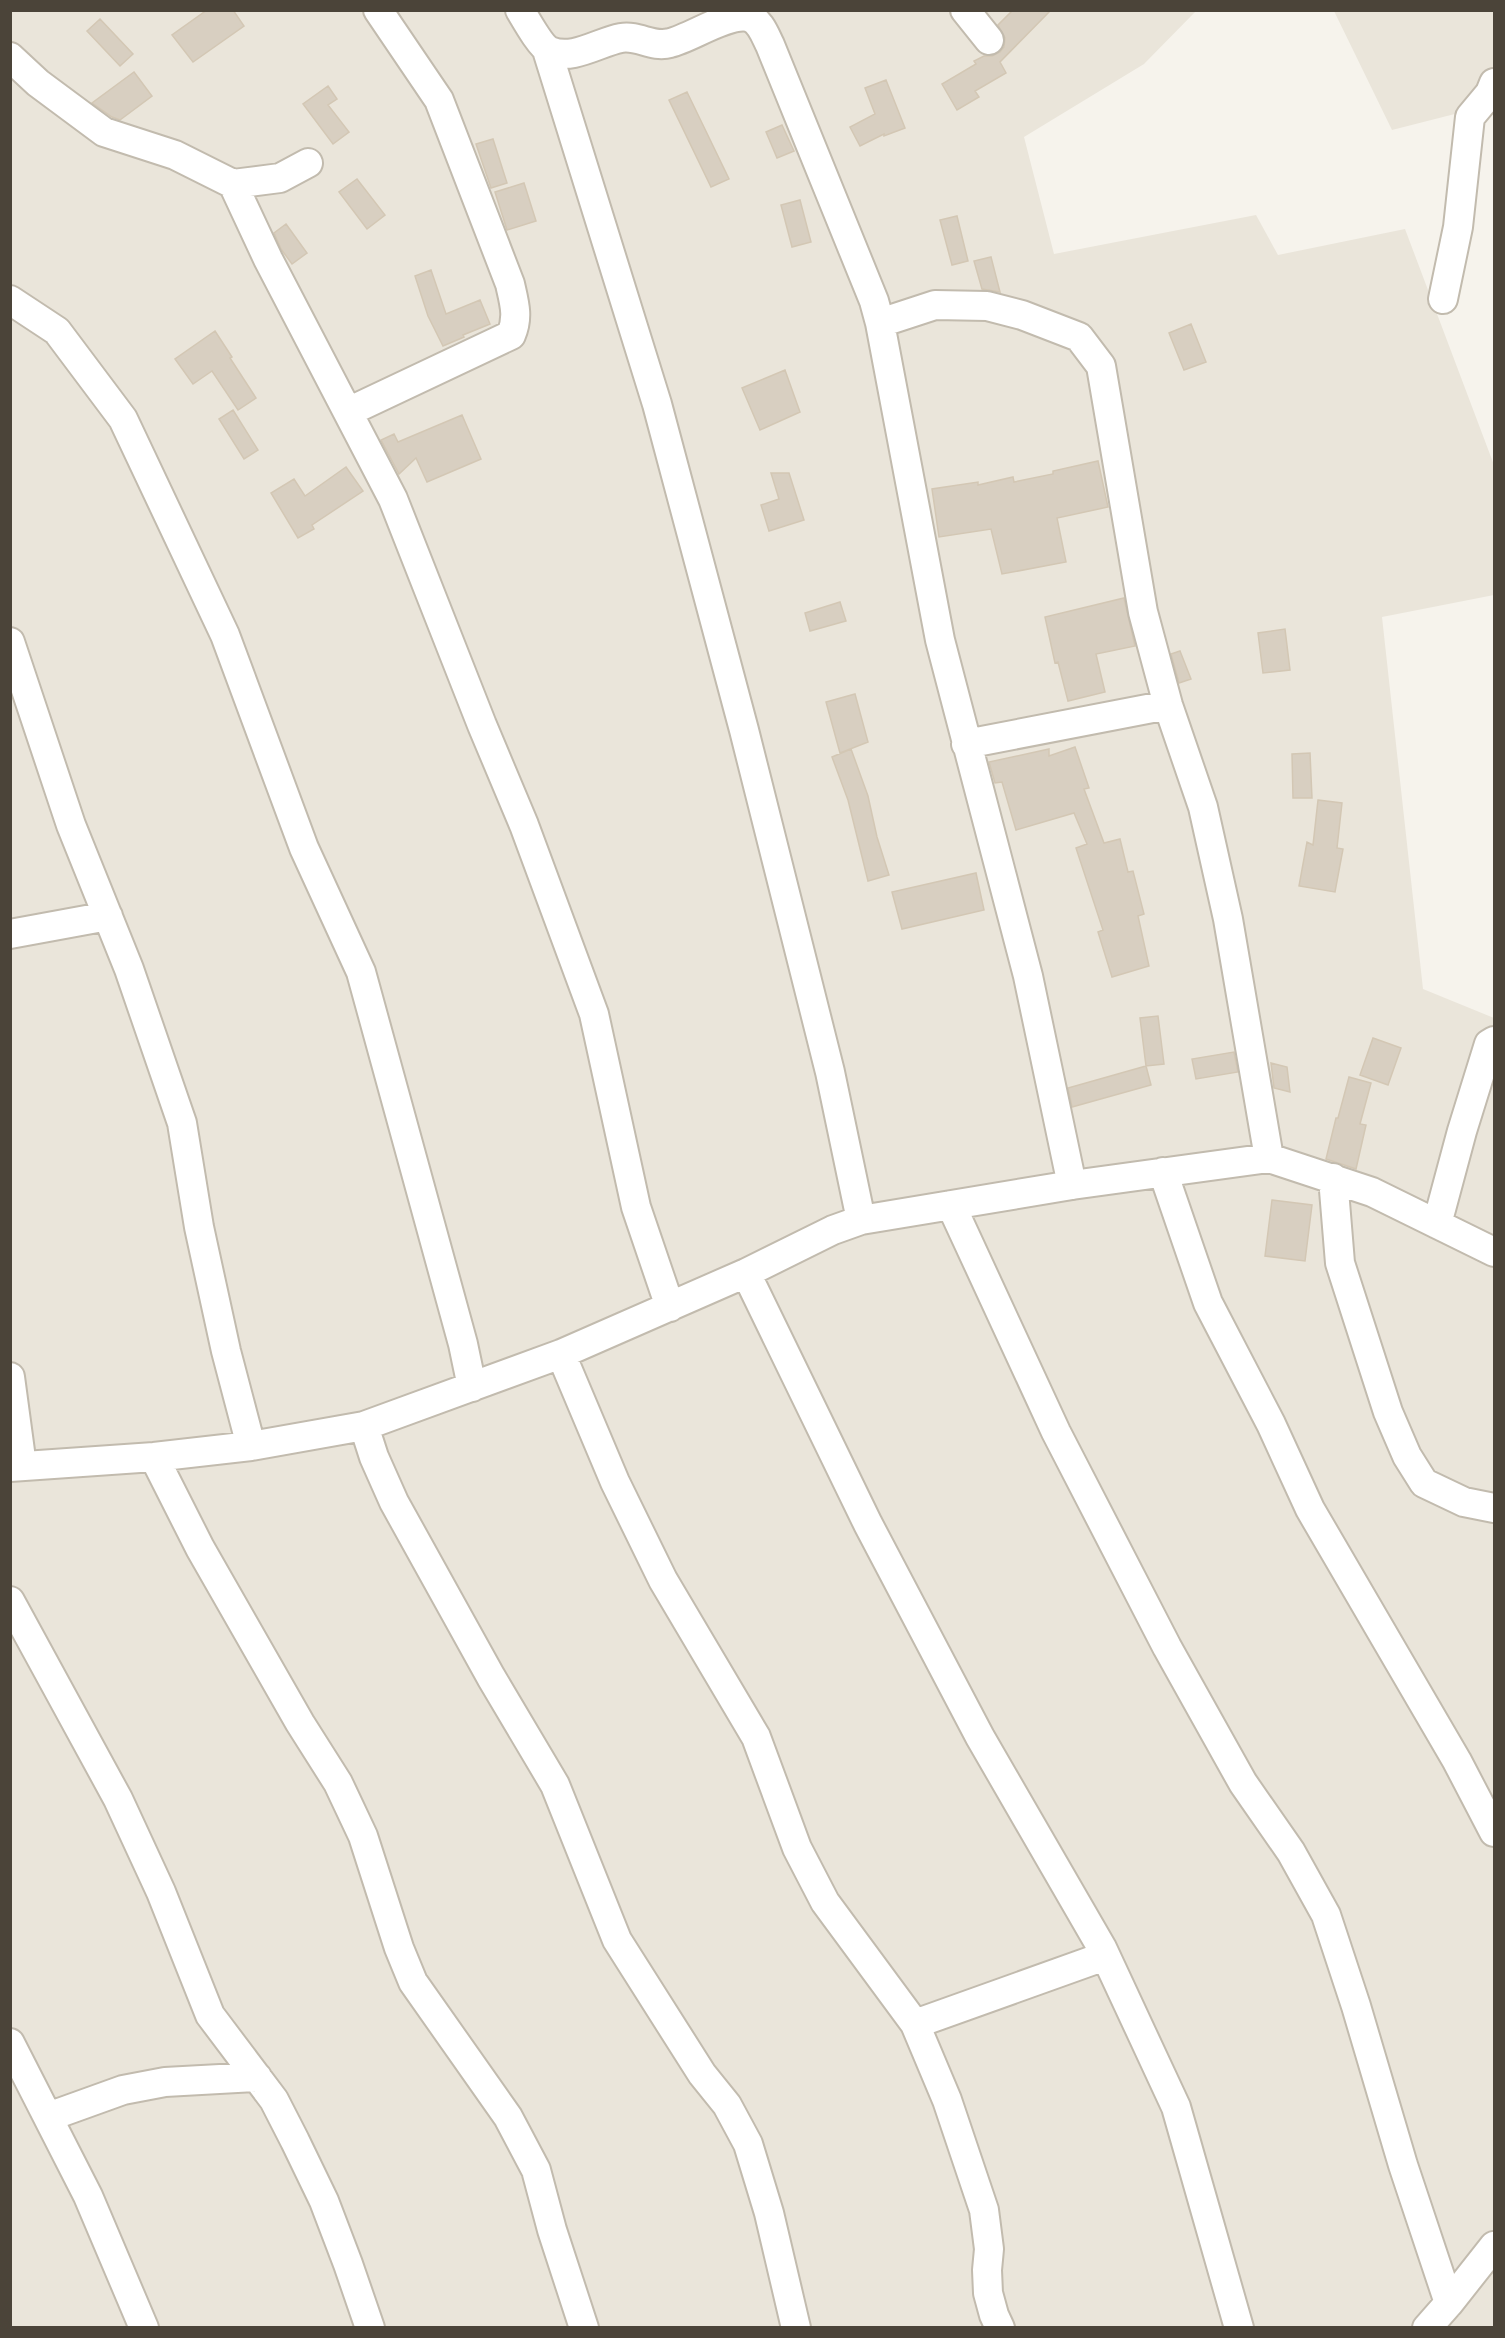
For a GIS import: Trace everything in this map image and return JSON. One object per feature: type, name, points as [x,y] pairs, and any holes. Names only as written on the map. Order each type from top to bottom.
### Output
[{"type":"street","points":[[348,412],[511,334],[516,324],[510,284],[439,100],[378,10]]},
{"type":"street","points":[[520,10],[547,50],[657,404],[744,730],[830,1072],[861,1220]]},
{"type":"street","points":[[965,10],[989,40]]},
{"type":"street","points":[[547,50],[563,55],[622,38],[637,38],[659,46],[735,18],[749,17],[760,25],[788,87],[870,290],[880,323],[940,640],[1028,976],[1072,1185]]},
{"type":"street","points":[[10,57],[38,83],[104,132],[176,155],[233,184],[280,178],[308,163]]},
{"type":"street","points":[[1443,299],[1458,227],[1470,117],[1490,93],[1494,83]]},
{"type":"street","points":[[233,184],[268,260],[393,499],[524,825],[594,1014],[636,1207],[670,1307]]},
{"type":"street","points":[[10,300],[57,331],[123,419],[225,634],[304,848],[361,972],[463,1344],[472,1387]]},
{"type":"street","points":[[880,323],[935,305],[987,306],[1023,315],[1078,337],[1101,366],[1143,612],[1168,705],[1205,818],[1228,919],[1269,1158]]},
{"type":"street","points":[[10,642],[71,825],[153,1035],[182,1123],[206,1261],[225,1351],[251,1446]]},
{"type":"street","points":[[966,744],[1168,705]]},
{"type":"street","points":[[10,934],[108,916]]},
{"type":"street","points":[[1437,1224],[1489,1044],[1494,1041]]},
{"type":"street","points":[[10,1377],[16,1467],[154,1457],[251,1446],[364,1426],[472,1387],[561,1354],[746,1273],[833,1230],[861,1220],[1072,1185],[1269,1158],[1372,1192],[1494,1252]]},
{"type":"street","points":[[1163,1172],[1208,1303],[1271,1424],[1310,1509],[1457,1761],[1494,1832]]},
{"type":"street","points":[[1333,1178],[1340,1263],[1388,1412],[1407,1456],[1424,1483],[1464,1502],[1494,1508]]},
{"type":"street","points":[[951,1204],[1056,1432],[1167,1647],[1243,1783],[1291,1852],[1326,1915],[1356,2006],[1403,2165],[1440,2319]]},
{"type":"street","points":[[746,1273],[874,1534],[981,1737],[1105,1956],[1176,2107],[1239,2328]]},
{"type":"street","points":[[561,1354],[615,1482],[663,1581],[756,1737],[797,1848],[825,1902],[915,2024],[947,2100],[984,2210],[989,2249],[988,2293],[1000,2328]]},
{"type":"street","points":[[364,1426],[374,1457],[394,1502],[491,1677],[555,1785],[617,1940],[702,2074],[727,2105],[748,2144],[769,2213],[796,2328]]},
{"type":"street","points":[[154,1457],[200,1548],[300,1724],[338,1783],[363,1836],[399,1948],[413,1982],[508,2117],[536,2170],[552,2230],[584,2328]]},
{"type":"street","points":[[10,1600],[118,1799],[161,1892],[210,2015],[274,2100],[324,2201],[370,2328]]},
{"type":"street","points":[[915,2024],[1105,1956]]},
{"type":"street","points":[[10,2043],[88,2196],[144,2328]]},
{"type":"street","points":[[48,2117],[123,2090],[165,2082],[257,2077]]},
{"type":"street","points":[[1440,2319],[1494,2246]]},
{"type":"shaded area","points":[[11,11],[1196,11],[1144,64],[1024,137],[1054,254],[1256,215],[1278,255],[1405,229],[1494,465],[1494,595],[1382,617],[1423,989],[1494,1018],[1494,2327],[11,2328]]},
{"type":"shaded area","points":[[1334,11],[1494,11],[1494,104],[1392,130]]},
{"type":"building","points":[[207,10],[233,10],[244,26],[193,62],[172,35]]},
{"type":"building","points":[[1013,10],[1051,10],[1000,62],[1006,73],[975,91],[979,97],[957,110],[942,84],[976,64],[974,61],[1000,52],[1004,47],[1005,38],[998,25]]},
{"type":"building","points":[[100,19],[133,54],[120,66],[87,31]]},
{"type":"building","points":[[134,72],[152,96],[120,120],[92,103]]},
{"type":"building","points":[[886,80],[905,128],[884,136],[884,134],[860,146],[850,127],[875,114],[865,88]]},
{"type":"building","points":[[328,86],[337,99],[328,105],[349,132],[333,144],[303,104]]},
{"type":"building","points":[[687,92],[729,179],[711,187],[669,100]]},
{"type":"building","points":[[782,125],[794,151],[777,158],[766,132]]},
{"type":"building","points":[[493,139],[507,183],[491,188],[476,144]]},
{"type":"building","points":[[357,179],[385,215],[367,229],[339,192]]},
{"type":"building","points":[[524,183],[536,221],[507,230],[495,192]]},
{"type":"building","points":[[800,200],[811,242],[792,247],[781,205]]},
{"type":"building","points":[[957,216],[968,261],[952,265],[940,220]]},
{"type":"building","points":[[286,224],[307,253],[292,264],[281,249],[274,233]]},
{"type":"building","points":[[991,257],[1000,292],[982,289],[974,261]]},
{"type":"building","points":[[431,270],[446,314],[480,300],[490,324],[443,346],[428,316],[415,276]]},
{"type":"building","points":[[1191,324],[1206,362],[1184,370],[1169,333]]},
{"type":"building","points":[[215,331],[256,398],[238,410],[212,371],[193,384],[175,359]]},
{"type":"building","points":[[785,370],[800,412],[760,430],[742,388]]},
{"type":"building","points":[[233,410],[258,450],[244,459],[219,419]]},
{"type":"building","points":[[462,415],[481,459],[427,482],[416,458],[399,474],[381,440],[394,434],[398,442]]},
{"type":"building","points":[[1098,461],[1108,507],[1057,518],[1066,562],[1002,574],[991,529],[939,537],[932,489],[978,482],[978,485],[1013,477],[1014,482]]},
{"type":"building","points":[[346,467],[363,491],[312,525],[314,529],[298,538],[271,493],[294,479],[305,496]]},
{"type":"building","points":[[771,473],[789,473],[804,520],[769,531],[761,505],[779,499]]},
{"type":"building","points":[[1124,598],[1135,646],[1096,654],[1105,692],[1068,701],[1058,662],[1055,663],[1045,617]]},
{"type":"building","points":[[840,602],[846,621],[810,631],[805,613]]},
{"type":"building","points":[[1285,629],[1290,670],[1263,673],[1258,633]]},
{"type":"building","points":[[1180,651],[1191,679],[1179,683],[1171,654]]},
{"type":"building","points":[[855,694],[868,742],[840,753],[826,702]]},
{"type":"building","points":[[1075,747],[1089,788],[1084,789],[1104,843],[1120,839],[1128,872],[1133,871],[1144,914],[1138,916],[1149,966],[1112,977],[1098,932],[1103,930],[1076,848],[1087,844],[1074,813],[1016,830],[1002,782],[995,783],[989,762],[1049,749],[1049,756]]},
{"type":"building","points":[[851,749],[868,796],[877,837],[889,875],[868,881],[848,800],[832,757]]},
{"type":"building","points":[[1310,753],[1312,798],[1293,798],[1292,754]]},
{"type":"building","points":[[1318,800],[1342,803],[1337,848],[1343,849],[1335,892],[1299,886],[1307,842],[1313,845]]},
{"type":"building","points":[[976,873],[984,910],[902,929],[892,892]]},
{"type":"building","points":[[1158,1016],[1164,1064],[1146,1066],[1140,1018]]},
{"type":"building","points":[[1373,1038],[1401,1048],[1388,1085],[1360,1075]]},
{"type":"building","points":[[1234,1052],[1238,1072],[1196,1079],[1192,1059]]},
{"type":"building","points":[[1271,1063],[1287,1067],[1290,1092],[1274,1088]]},
{"type":"building","points":[[1146,1066],[1151,1085],[1072,1107],[1068,1088]]},
{"type":"building","points":[[1349,1077],[1371,1083],[1360,1124],[1366,1125],[1356,1169],[1326,1159]]},
{"type":"building","points":[[1272,1200],[1312,1205],[1305,1261],[1265,1256]]}]
